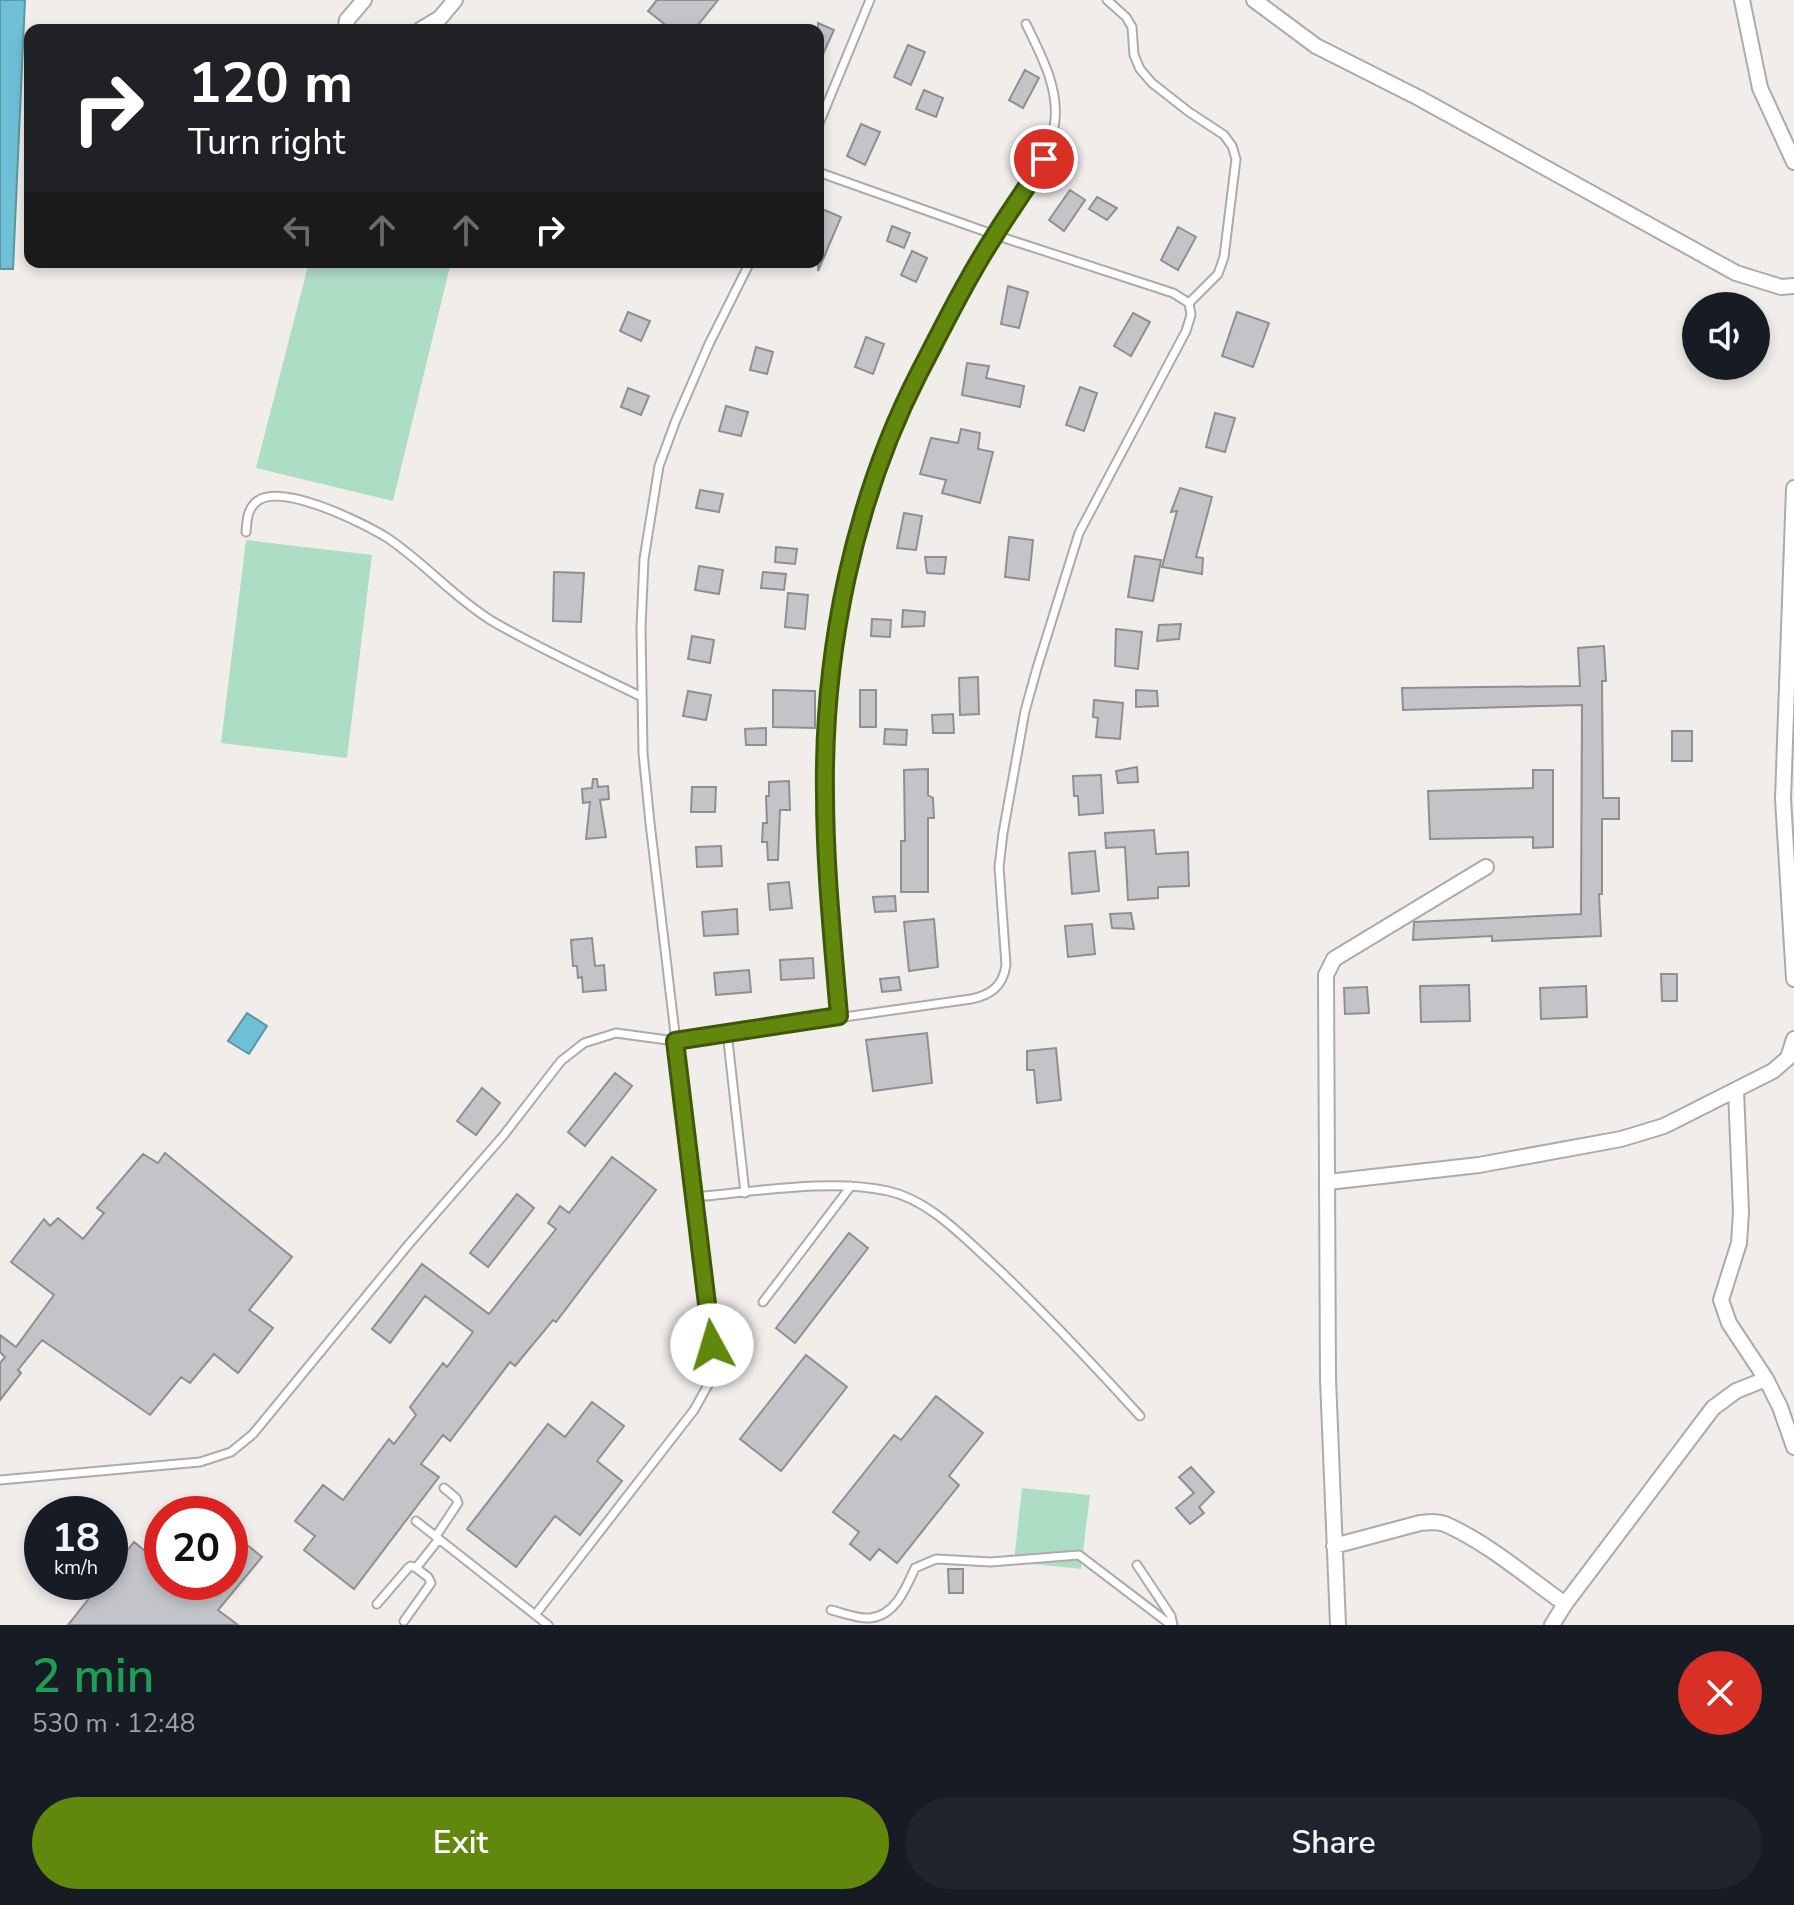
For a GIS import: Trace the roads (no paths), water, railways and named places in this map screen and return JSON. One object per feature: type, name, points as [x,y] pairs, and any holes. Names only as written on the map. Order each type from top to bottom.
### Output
[{"type":"street","points":[[346,24],[364,0]]},
{"type":"street","points":[[430,24],[440,18],[455,0]]},
{"type":"street","points":[[1254,0],[1316,46],[1419,98],[1736,273],[1781,287],[1794,286]]},
{"type":"street","points":[[1742,0],[1760,88],[1794,162]]},
{"type":"street","points":[[1794,488],[1789,801],[1794,979]]},
{"type":"street","points":[[1338,1625],[1328,1379],[1326,975],[1334,959],[1486,867]]},
{"type":"street","points":[[1328,1182],[1479,1165],[1621,1139],[1664,1126],[1773,1071],[1788,1058],[1794,1039]]},
{"type":"street","points":[[1736,1090],[1741,1212],[1739,1243],[1721,1300],[1729,1323],[1766,1379],[1780,1407],[1794,1447]]},
{"type":"street","points":[[1552,1625],[1713,1408],[1736,1391],[1766,1379]]},
{"type":"street","points":[[1334,1546],[1420,1523],[1432,1521],[1444,1524],[1484,1547],[1565,1604]]},
{"type":"street","points":[[1336,1593],[1347,1625]]},
{"type":"lane","points":[[824,111],[870,0]]},
{"type":"lane","points":[[1107,0],[1132,27],[1134,55],[1140,69],[1152,83],[1224,135],[1236,159],[1224,257],[1218,274],[1189,303]]},
{"type":"lane","points":[[839,1016],[827,878],[824,789],[830,692],[843,593],[858,526],[918,374],[995,235],[1020,201],[1044,159],[1055,125],[1054,94],[1046,65],[1026,24]]},
{"type":"lane","points":[[0,1480],[200,1462],[231,1452],[253,1434],[409,1244],[503,1136],[561,1061],[584,1043],[616,1033],[675,1041],[986,996],[1004,978],[1006,965],[999,867],[1025,711],[1079,533],[1186,331],[1191,315],[1189,303],[1173,293],[995,235],[824,174]]},
{"type":"lane","points":[[535,1615],[685,1422],[708,1385],[712,1345],[650,823],[640,696],[644,559],[659,466],[687,394],[747,268]]},
{"type":"lane","points":[[246,532],[248,514],[257,501],[271,496],[302,501],[353,519],[408,553],[460,600],[494,622],[640,696]]},
{"type":"lane","points":[[727,1032],[745,1193]]},
{"type":"lane","points":[[695,1197],[851,1186],[890,1191],[920,1204],[955,1229],[1045,1313],[1140,1416]]},
{"type":"lane","points":[[763,1302],[851,1186]]},
{"type":"lane","points":[[416,1568],[458,1503],[444,1488]]},
{"type":"lane","points":[[416,1521],[548,1625]]},
{"type":"lane","points":[[831,1610],[870,1618],[889,1611],[905,1591],[915,1568],[936,1559],[991,1562],[1079,1555],[1172,1625]]},
{"type":"lane","points":[[1137,1565],[1171,1616],[1172,1625]]},
{"type":"lane","points":[[377,1604],[408,1568],[416,1568],[431,1583],[404,1621]]},
{"type":"water","points":[[0,0],[25,0],[13,269],[0,269]]},
{"type":"water","points":[[247,1013],[267,1026],[249,1054],[228,1041]]}]
